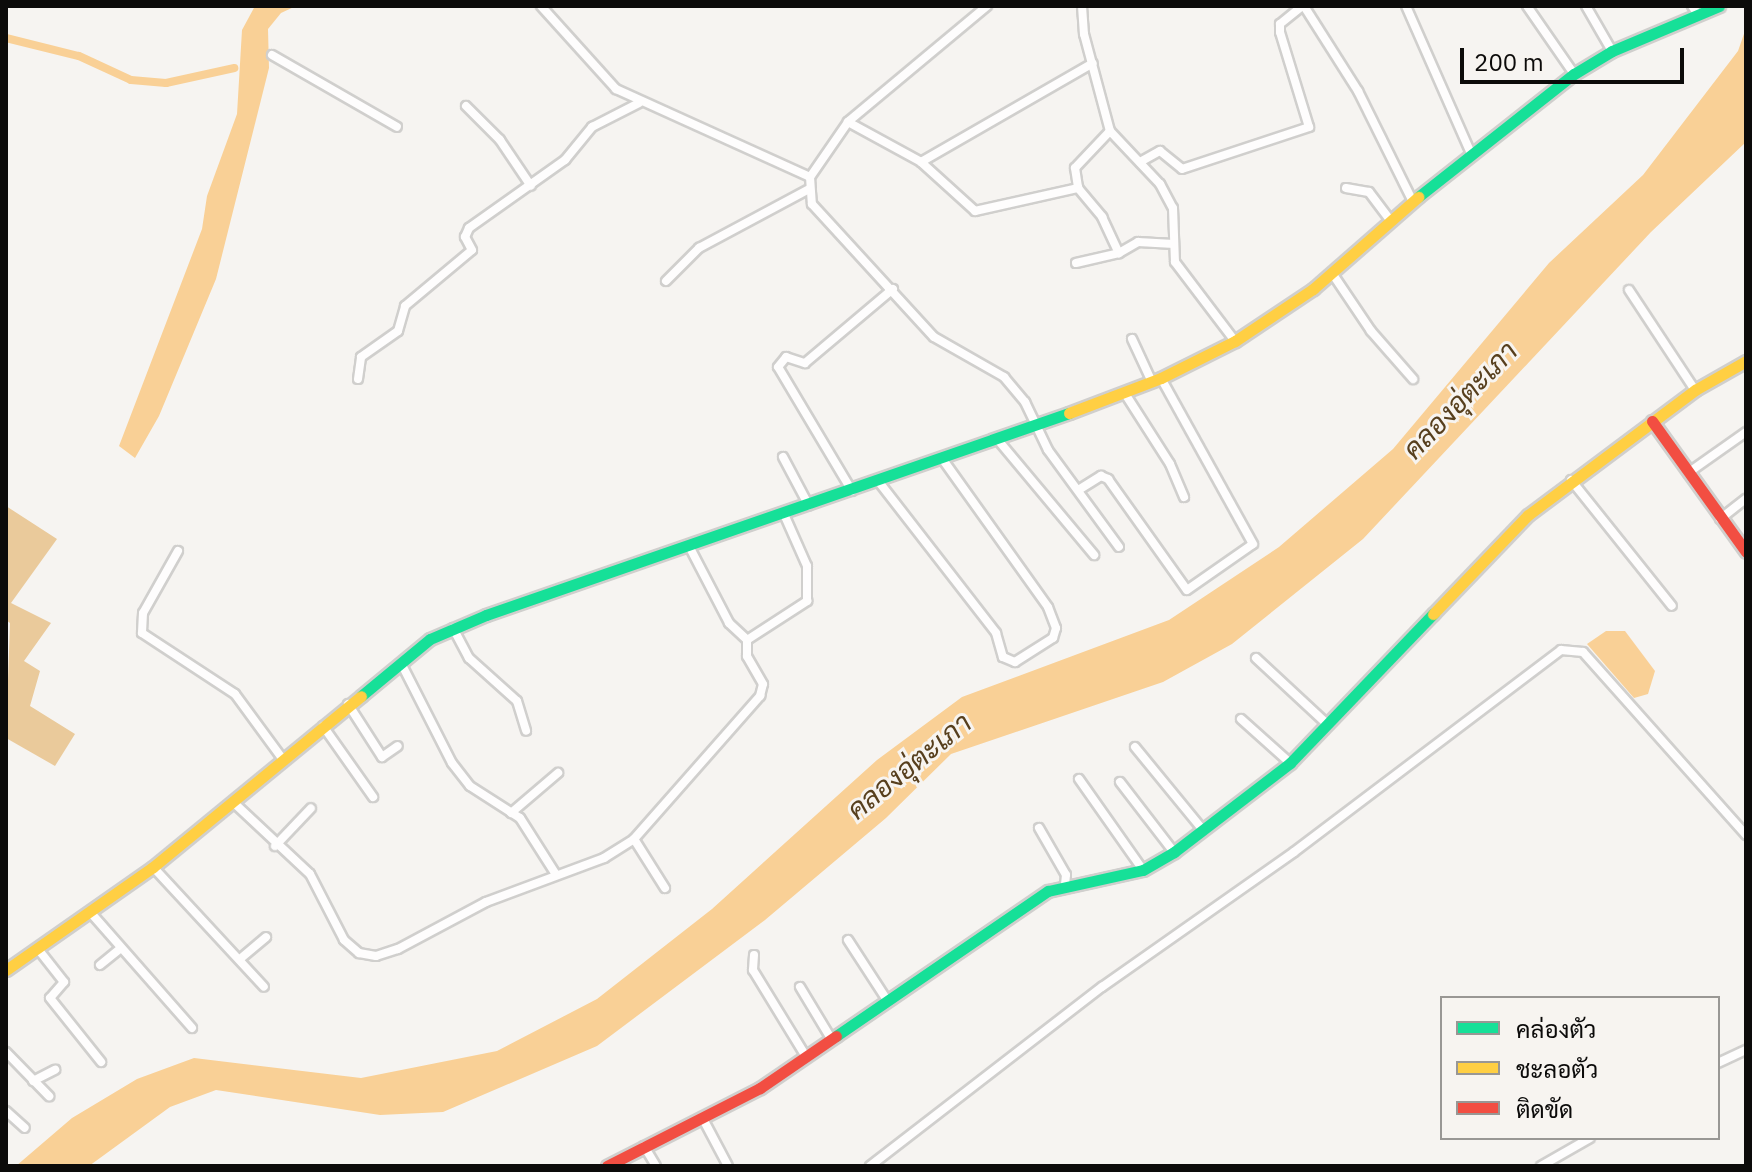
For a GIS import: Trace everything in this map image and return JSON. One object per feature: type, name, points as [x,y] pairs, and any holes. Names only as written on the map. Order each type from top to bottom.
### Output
[{"type":"street","points":[[541,6],[589,64],[639,103],[810,177]]},
{"type":"street","points":[[987,6],[848,122],[810,177],[809,189],[820,219],[893,289],[934,337],[1004,377],[1037,425],[1048,450],[1080,489],[1119,547]]},
{"type":"street","points":[[1082,6],[1110,131],[1140,162],[1173,208],[1175,262],[1235,341]]},
{"type":"street","points":[[1140,162],[1160,151],[1182,169],[1309,127],[1280,32],[1280,24],[1303,6],[1358,91],[1412,200]]},
{"type":"street","points":[[1406,6],[1470,151]]},
{"type":"street","points":[[1527,6],[1574,74]]},
{"type":"street","points":[[1586,6],[1612,51]]},
{"type":"street","points":[[6,970],[153,867],[284,761],[348,704],[453,628],[943,460],[1156,380],[1235,341],[1332,273],[1470,151],[1574,74],[1694,9],[1719,6]]},
{"type":"street","points":[[272,55],[397,127]]},
{"type":"street","points":[[921,162],[1093,63]]},
{"type":"street","points":[[358,379],[361,357],[398,331],[405,306],[472,250],[466,232],[565,160],[592,127],[639,103]]},
{"type":"street","points":[[466,106],[506,148],[531,186]]},
{"type":"street","points":[[848,122],[921,162],[975,211],[1078,188]]},
{"type":"street","points":[[1110,131],[1077,164],[1078,188],[1099,212],[1119,253]]},
{"type":"street","points":[[1346,188],[1369,192],[1391,221]]},
{"type":"street","points":[[666,281],[699,248],[809,189]]},
{"type":"street","points":[[1076,263],[1119,253],[1138,242],[1174,244]]},
{"type":"street","points":[[1332,273],[1362,320],[1413,379]]},
{"type":"street","points":[[852,491],[778,367],[786,357],[805,363],[893,289]]},
{"type":"street","points":[[1629,290],[1695,390]]},
{"type":"street","points":[[1080,489],[1101,476],[1108,479],[1187,590],[1253,544],[1132,339]]},
{"type":"street","points":[[607,1166],[807,1058],[887,1000],[1065,884],[1143,870],[1174,852],[1290,763],[1494,549],[1570,479],[1695,390],[1746,361]]},
{"type":"street","points":[[1124,392],[1170,464],[1184,497]]},
{"type":"street","points":[[1652,421],[1746,552]]},
{"type":"street","points":[[1688,473],[1746,432]]},
{"type":"street","points":[[998,440],[1094,555]]},
{"type":"street","points":[[783,457],[809,506]]},
{"type":"street","points":[[879,482],[996,633],[1003,657],[1015,662],[1053,638],[1056,628],[1048,607],[943,460]]},
{"type":"street","points":[[1570,479],[1672,606]]},
{"type":"street","points":[[1720,519],[1746,499]]},
{"type":"street","points":[[747,640],[807,601],[807,566],[784,514]]},
{"type":"street","points":[[233,802],[275,846],[310,874],[347,945],[376,956],[555,873],[604,858],[634,839],[752,710],[763,684],[747,656],[747,640],[729,623],[689,546]]},
{"type":"street","points":[[178,551],[143,613],[142,633],[235,694],[284,761]]},
{"type":"street","points":[[453,628],[469,658],[517,701],[526,731]]},
{"type":"street","points":[[870,1166],[1102,987],[1306,843],[1561,650],[1583,652],[1746,835]]},
{"type":"street","points":[[1256,658],[1327,724]]},
{"type":"street","points":[[401,663],[452,763],[470,786],[520,818],[555,873]]},
{"type":"street","points":[[348,704],[382,757],[398,746]]},
{"type":"street","points":[[1241,719],[1290,763]]},
{"type":"street","points":[[323,726],[373,797]]},
{"type":"street","points":[[1135,747],[1203,830]]},
{"type":"street","points":[[511,813],[558,773]]},
{"type":"street","points":[[1079,779],[1143,870]]},
{"type":"street","points":[[1120,782],[1174,852]]},
{"type":"street","points":[[275,846],[311,808]]},
{"type":"street","points":[[1039,828],[1066,875],[1065,884]]},
{"type":"street","points":[[634,839],[665,888]]},
{"type":"street","points":[[153,867],[264,987]]},
{"type":"street","points":[[91,913],[192,1028]]},
{"type":"street","points":[[240,959],[266,937]]},
{"type":"street","points":[[848,940],[887,1000]]},
{"type":"street","points":[[38,949],[64,982],[50,998],[101,1062]]},
{"type":"street","points":[[100,965],[120,949]]},
{"type":"street","points":[[754,955],[753,970],[807,1058]]},
{"type":"street","points":[[800,987],[832,1040]]},
{"type":"street","points":[[1720,1062],[1746,1050]]},
{"type":"street","points":[[6,1052],[49,1096]]},
{"type":"street","points":[[33,1081],[55,1070]]},
{"type":"street","points":[[6,1111],[25,1128]]},
{"type":"street","points":[[702,1117],[728,1166]]},
{"type":"street","points":[[1541,1166],[1586,1140]]},
{"type":"street","points":[[644,1146],[656,1166]]},
{"type":"shaded area","points":[[6,506],[57,539],[11,603],[51,623],[24,661],[40,671],[30,706],[75,734],[55,766],[6,738],[10,623],[6,620]]},
{"type":"water","points":[[255,6],[296,6],[281,13],[268,29],[269,68],[216,279],[159,416],[135,458],[119,446],[202,229],[207,196],[237,114],[242,30]]},
{"type":"water","name":"คลองอุ่ตะเภา","points":[[1746,28],[1746,142],[1651,232],[1363,539],[1232,644],[1163,682],[951,754],[886,818],[765,920],[597,1046],[443,1112],[380,1115],[216,1090],[170,1107],[89,1166],[16,1166],[72,1118],[137,1079],[194,1058],[361,1078],[497,1051],[597,999],[712,909],[877,760],[962,697],[1169,620],[1279,547],[1393,449],[1549,263],[1643,175],[1738,51]]},
{"type":"water","points":[[1606,631],[1625,631],[1655,671],[1648,694],[1634,698],[1587,644]]},
{"type":"waterway","points":[[6,38],[79,56],[131,80],[166,83],[234,68]]},
{"type":"traffic: fast","points":[[1418,197],[1574,74],[1612,51],[1719,6]]},
{"type":"traffic: fast","points":[[361,696],[430,639],[486,615],[1069,413]]},
{"type":"traffic: fast","points":[[836,1036],[1048,891],[1143,870],[1174,852],[1290,763],[1433,614]]},
{"type":"traffic: slow","points":[[1069,413],[1161,378],[1235,341],[1313,289],[1418,197]]},
{"type":"traffic: slow","points":[[1433,614],[1528,515],[1695,390],[1746,361]]},
{"type":"traffic: slow","points":[[6,970],[153,867],[361,696]]},
{"type":"traffic: jam","points":[[1652,421],[1746,552]]},
{"type":"traffic: jam","points":[[607,1166],[760,1088],[836,1036]]}]
